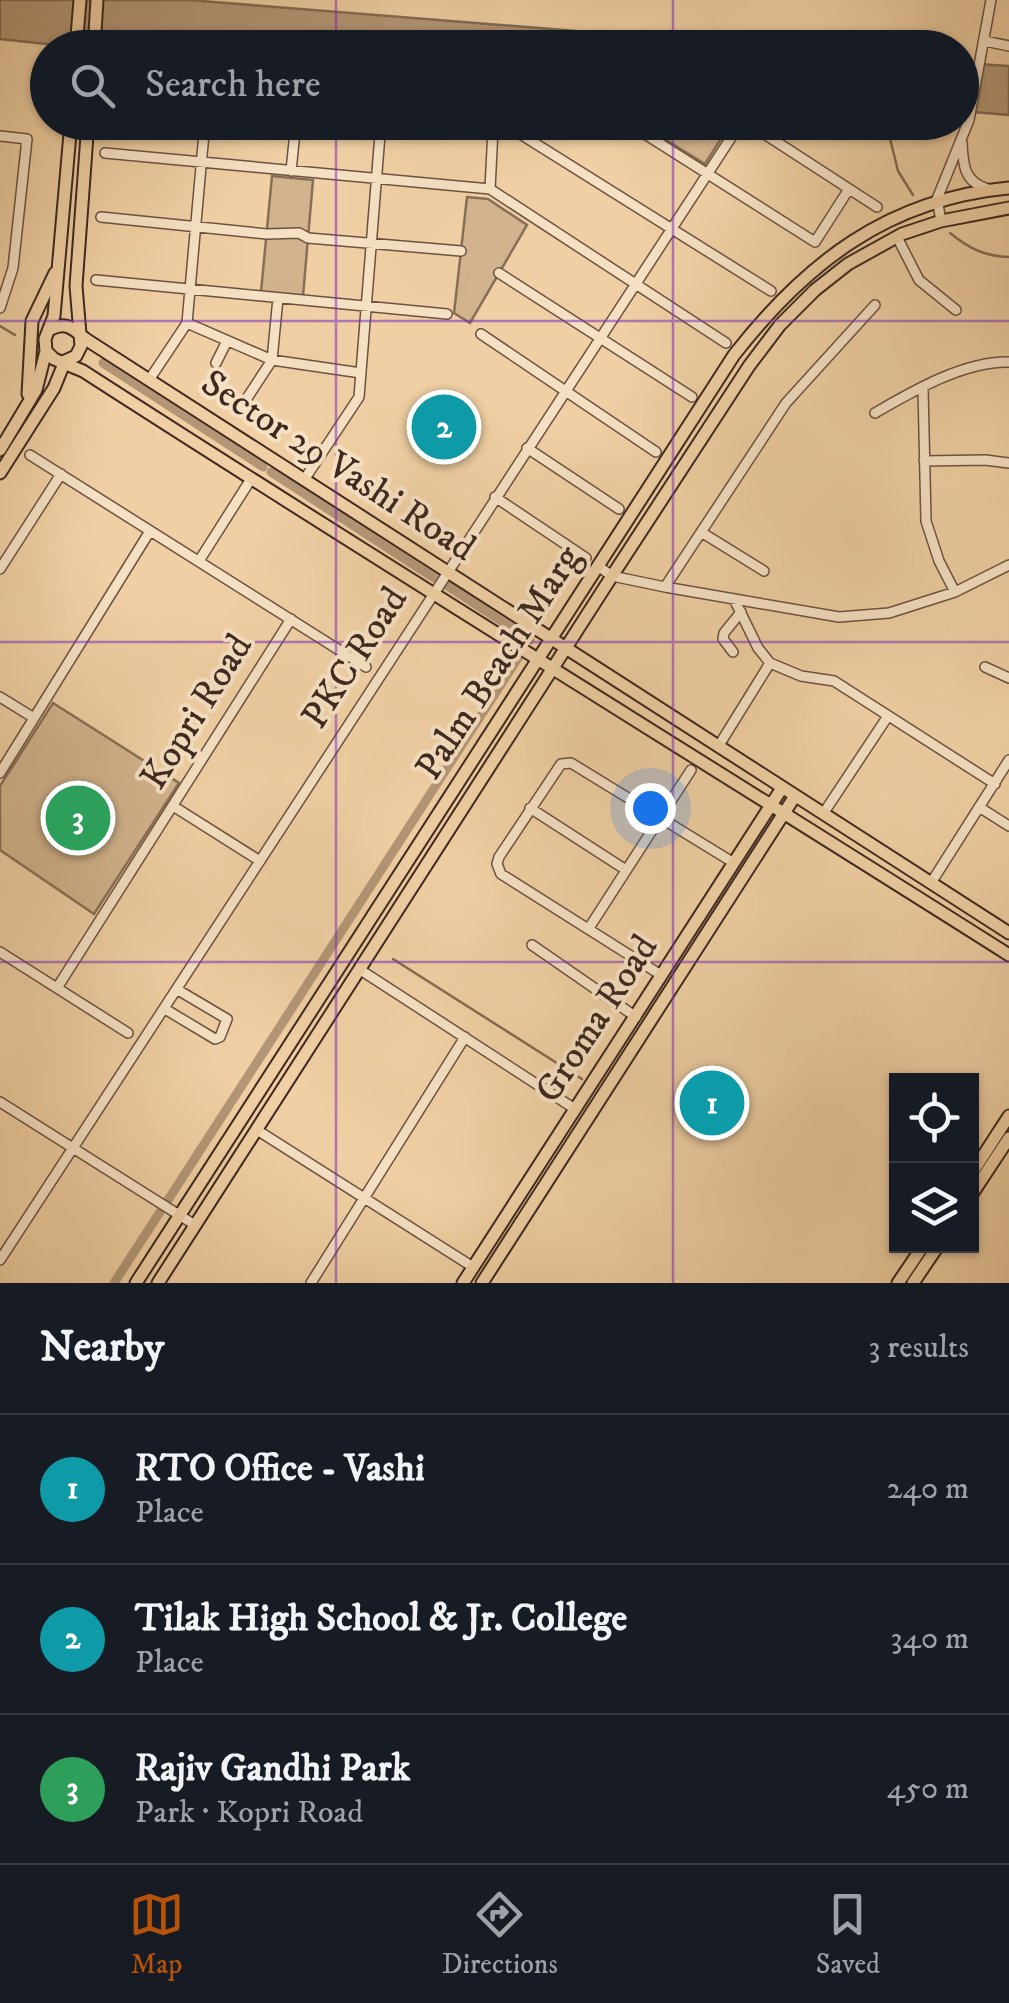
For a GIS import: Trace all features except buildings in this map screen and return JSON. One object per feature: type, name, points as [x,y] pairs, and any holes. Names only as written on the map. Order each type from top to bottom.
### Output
[{"type":"main road","points":[[78,30],[80,0]]},
{"type":"main road","points":[[95,30],[97,0]]},
{"type":"main road","points":[[0,450],[36,390],[46,351],[45,339],[51,329],[70,140]]},
{"type":"main road","points":[[0,474],[54,388],[65,361],[79,351],[76,286],[87,140]]},
{"type":"main road","name":"Palm Beach Marg","points":[[136,1283],[538,658],[592,562],[767,313],[838,249],[894,218],[1009,188]]},
{"type":"main road","name":"Palm Beach Marg","points":[[158,1283],[612,576],[780,325],[848,264],[896,237],[941,221],[1009,208]]},
{"type":"main road","points":[[21,417],[30,384],[32,321],[61,251]]},
{"type":"main road","points":[[51,329],[62,325],[78,334]]},
{"type":"main road","name":"Sector 29 Vashi Road","points":[[78,334],[1009,933]]},
{"type":"main road","points":[[46,351],[54,359],[65,361]]},
{"type":"main road","name":"Sector 29 Vashi Road","points":[[65,361],[1009,955]]},
{"type":"main road","name":"Groma Road","points":[[462,1283],[782,788]]},
{"type":"main road","name":"Groma Road","points":[[482,1283],[795,796]]},
{"type":"main road","points":[[978,1163],[1009,1116]]},
{"type":"main road","points":[[979,1183],[1009,1138]]},
{"type":"main road","points":[[898,1283],[918,1253]]},
{"type":"main road","points":[[913,1283],[933,1253]]},
{"type":"street","points":[[979,69],[991,0]]},
{"type":"street","points":[[984,44],[1009,46]]},
{"type":"street","points":[[0,136],[27,139],[18,233],[2,302]]},
{"type":"street","points":[[149,380],[187,323],[204,140]]},
{"type":"street","points":[[292,171],[295,140]]},
{"type":"street","points":[[304,480],[360,398],[380,140]]},
{"type":"street","points":[[490,190],[492,140]]},
{"type":"street","points":[[529,140],[771,291]]},
{"type":"street","points":[[654,140],[815,242],[850,189]]},
{"type":"street","name":"PKC Road","points":[[0,1260],[729,140]]},
{"type":"street","name":"PKC Road","points":[[773,140],[878,207]]},
{"type":"street","points":[[962,140],[968,176],[992,190]]},
{"type":"street","points":[[941,221],[936,204],[962,140]]},
{"type":"street","points":[[106,153],[490,190],[726,343]]},
{"type":"street","points":[[101,218],[266,234],[300,233],[308,238],[461,251]]},
{"type":"street","points":[[896,237],[919,280],[956,310]]},
{"type":"street","points":[[499,273],[692,397]]},
{"type":"street","points":[[96,280],[447,314]]},
{"type":"street","points":[[238,412],[272,360],[278,298]]},
{"type":"street","points":[[666,587],[786,403],[874,304]]},
{"type":"street","points":[[187,323],[272,360],[361,373]]},
{"type":"street","points":[[481,334],[656,452]]},
{"type":"street","points":[[216,363],[227,340]]},
{"type":"street","points":[[875,413],[960,372],[1009,362]]},
{"type":"street","points":[[922,388],[926,521],[939,561],[955,592]]},
{"type":"street","points":[[527,448],[619,509]]},
{"type":"street","points":[[30,455],[366,667]]},
{"type":"street","points":[[924,461],[1009,463]]},
{"type":"street","points":[[0,569],[61,474]]},
{"type":"street","points":[[198,562],[251,479]]},
{"type":"street","points":[[495,497],[612,576],[839,617],[889,612],[955,592],[1009,565]]},
{"type":"street","points":[[0,772],[150,531]]},
{"type":"street","points":[[701,532],[764,571]]},
{"type":"street","points":[[734,599],[758,648],[770,662],[801,676],[834,682],[994,784]]},
{"type":"street","points":[[733,652],[723,639],[724,633],[741,612]]},
{"type":"street","name":"Kopri Road","points":[[57,988],[291,620]]},
{"type":"street","points":[[718,747],[770,662]]},
{"type":"street","points":[[986,667],[1009,678]]},
{"type":"street","points":[[0,696],[34,718]]},
{"type":"street","points":[[824,814],[888,716]]},
{"type":"street","points":[[931,883],[1009,760]]},
{"type":"street","points":[[662,975],[498,870],[499,857],[530,808],[561,764],[567,762],[734,864]]},
{"type":"street","points":[[589,928],[691,770]]},
{"type":"street","points":[[172,806],[260,862]]},
{"type":"street","points":[[980,807],[1009,826]]},
{"type":"street","points":[[530,808],[626,870]]},
{"type":"street","points":[[532,945],[636,1017]]},
{"type":"street","points":[[0,952],[128,1033]]},
{"type":"street","points":[[359,969],[575,1109]]},
{"type":"street","points":[[166,1008],[214,1039],[220,1037],[227,1018],[178,990]]},
{"type":"street","points":[[310,1283],[464,1038]]},
{"type":"street","points":[[0,1102],[195,1225]]},
{"type":"street","points":[[256,1130],[472,1268]]},
{"type":"shaded area","points":[[0,0],[189,0],[563,30],[30,30],[30,42],[0,39]]},
{"type":"shaded area","points":[[979,64],[1009,66],[1009,115],[979,112]]},
{"type":"shaded area","points":[[666,140],[720,140],[705,164]]},
{"type":"shaded area","points":[[272,176],[313,180],[303,296],[261,292]]},
{"type":"shaded area","points":[[467,197],[488,199],[527,225],[470,323],[454,313]]},
{"type":"shaded area","points":[[53,703],[179,783],[94,914],[0,850],[0,786]]},
{"type":"waterway","points":[[890,140],[898,171],[913,195]]},
{"type":"waterway","points":[[950,233],[978,251],[1009,257]]},
{"type":"waterway","points":[[0,326],[15,335]]},
{"type":"waterway","points":[[103,363],[263,467]]},
{"type":"waterway","points":[[271,472],[434,578]]},
{"type":"waterway","points":[[446,585],[530,640]]},
{"type":"waterway","points":[[168,1200],[520,655]]},
{"type":"waterway","points":[[393,959],[582,1079]]},
{"type":"waterway","points":[[114,1283],[160,1212]]},
{"type":"place","name":"Tilak High School & Jr. College","points":[[444,427]]},
{"type":"place","name":"Rajiv Gandhi Park","points":[[78,818]]},
{"type":"place","name":"RTO Office - Vashi","points":[[712,1103]]}]
